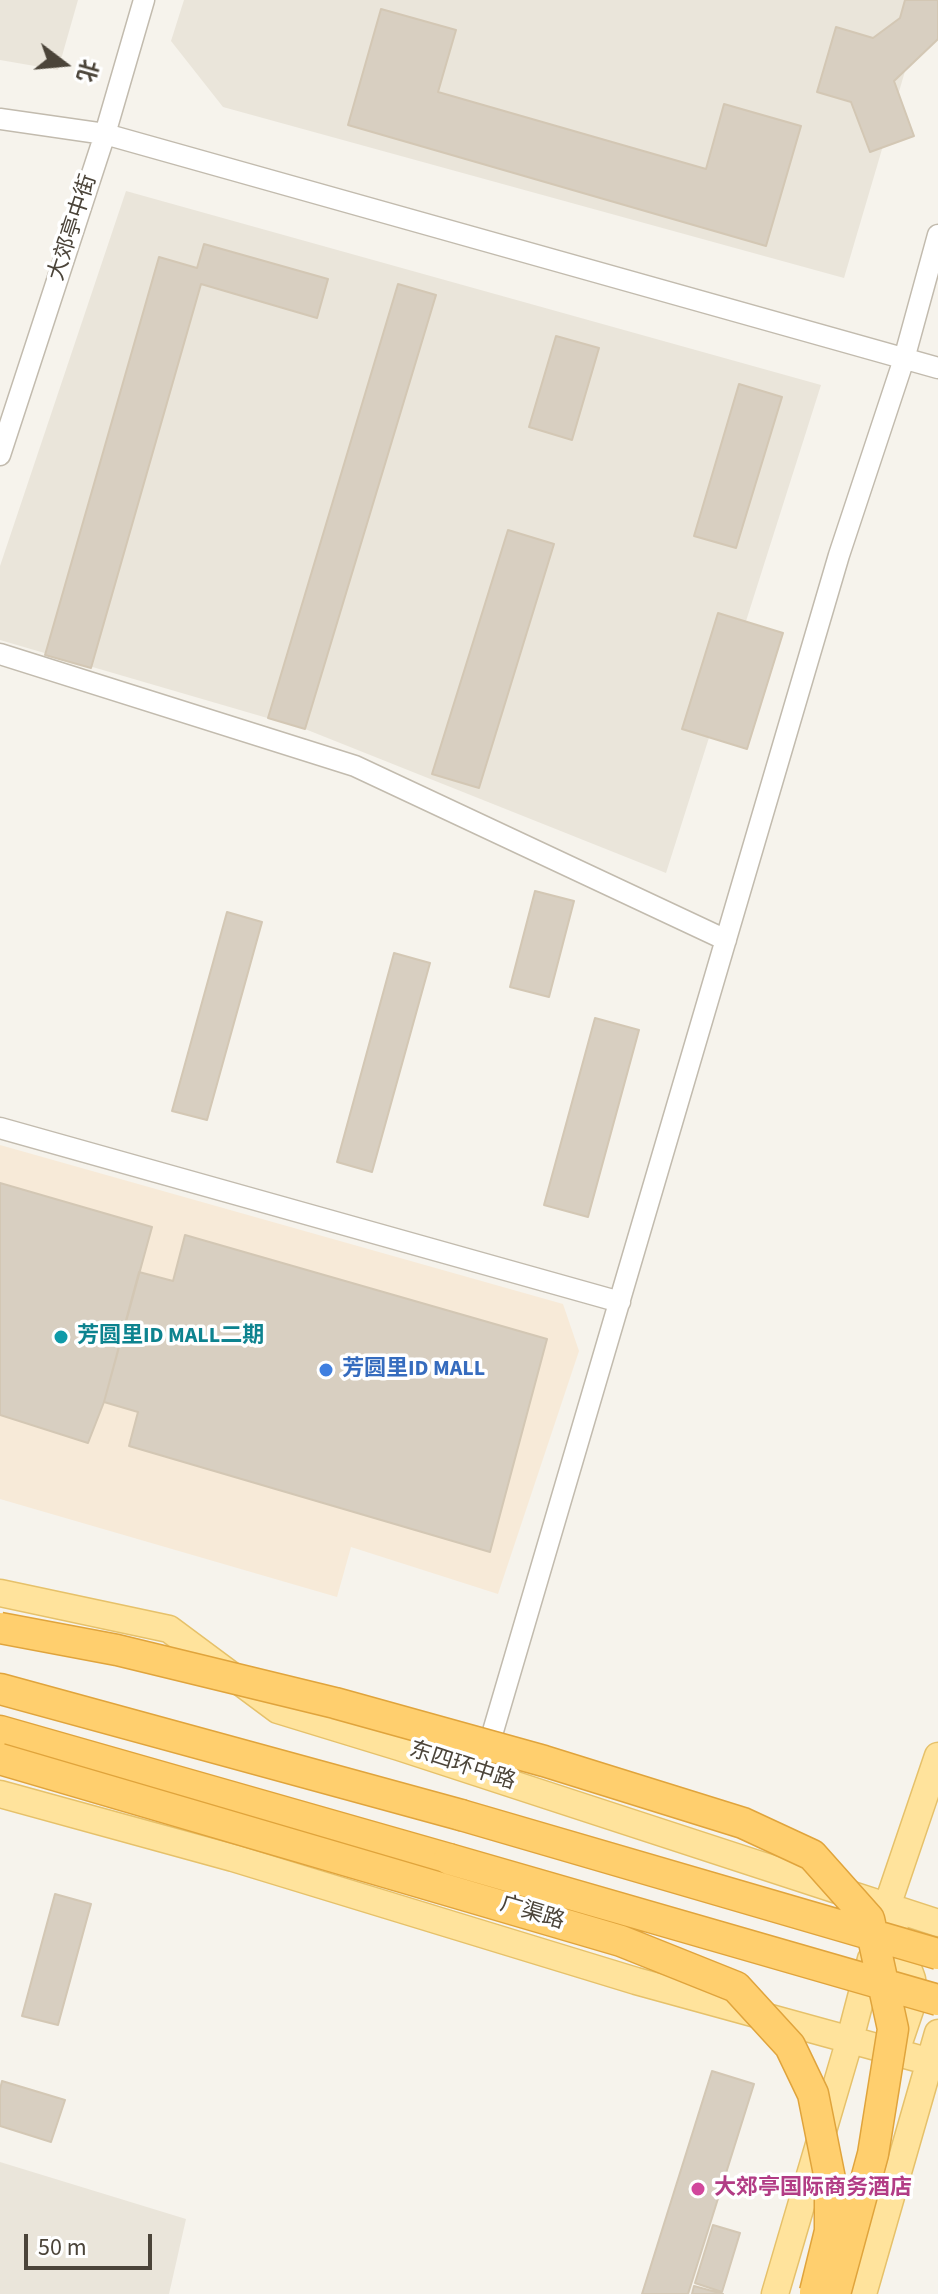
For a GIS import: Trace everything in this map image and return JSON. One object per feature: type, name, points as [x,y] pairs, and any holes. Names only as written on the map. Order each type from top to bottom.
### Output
[{"type":"highway","points":[[0,1628],[132,1653],[335,1703],[529,1757],[743,1823],[812,1855],[869,1919],[893,2029],[873,2154],[832,2294]]},
{"type":"highway","name":"东四环中路","points":[[0,1689],[461,1815],[938,1954]]},
{"type":"highway","points":[[0,1731],[926,1990]]},
{"type":"highway","name":"广渠路","points":[[0,1759],[621,1941],[736,1987],[790,2046],[813,2094],[830,2179],[830,2231],[814,2294]]},
{"type":"main road","name":"东四环中路","points":[[0,1593],[169,1629],[278,1710],[938,1923]]},
{"type":"main road","points":[[775,2294],[886,1906],[938,1756]]},
{"type":"main road","points":[[0,1794],[233,1858],[636,1981],[934,2063]]},
{"type":"main road","points":[[886,1906],[938,2010]]},
{"type":"main road","points":[[867,1974],[926,1990]]},
{"type":"main road","points":[[832,2294],[896,2052],[926,1990]]},
{"type":"main road","points":[[863,2294],[934,2063],[938,2033]]},
{"type":"main road","points":[[863,2173],[859,2231],[870,2268]]},
{"type":"street","name":"大郊亭中街","points":[[0,455],[105,134],[144,0]]},
{"type":"street","points":[[0,119],[105,134],[938,368]]},
{"type":"street","points":[[481,1774],[839,555],[904,359],[938,235]]},
{"type":"street","points":[[0,654],[355,766],[726,940]]},
{"type":"street","points":[[0,1128],[620,1302]]},
{"type":"shaded area","points":[[0,0],[78,0],[58,70],[0,60]]},
{"type":"shaded area","points":[[184,0],[926,0],[844,278],[223,107],[171,41]]},
{"type":"shaded area","points":[[126,191],[821,385],[666,873],[305,729],[0,640],[0,566]]},
{"type":"shaded area","name":"芳圆里ID MALL","points":[[0,1145],[563,1304],[579,1351],[498,1594],[351,1547],[337,1597],[0,1499]]},
{"type":"shaded area","points":[[0,2162],[186,2219],[169,2294],[0,2294]]},
{"type":"building","points":[[905,0],[938,0],[938,39],[894,81],[914,136],[870,152],[851,102],[817,92],[836,27],[873,38],[900,18]]},
{"type":"building","points":[[381,9],[456,30],[438,92],[706,169],[724,104],[801,126],[766,246],[348,125]]},
{"type":"building","points":[[204,244],[328,279],[317,318],[201,284],[91,668],[45,655],[159,257],[197,268]]},
{"type":"building","points":[[398,284],[436,295],[305,729],[268,718]]},
{"type":"building","points":[[556,336],[599,348],[572,440],[529,427]]},
{"type":"building","points":[[739,384],[782,397],[736,548],[694,536]]},
{"type":"building","points":[[508,530],[554,544],[479,788],[432,774]]},
{"type":"building","points":[[718,613],[783,633],[747,749],[682,729]]},
{"type":"building","points":[[535,891],[574,901],[549,997],[510,987]]},
{"type":"building","points":[[227,912],[262,922],[207,1120],[172,1111]]},
{"type":"building","points":[[394,953],[430,963],[372,1172],[337,1162]]},
{"type":"building","points":[[595,1018],[639,1030],[588,1217],[544,1205]]},
{"type":"building","name":"芳圆里ID MALL二期","points":[[0,1183],[152,1227],[104,1402],[88,1443],[0,1415]]},
{"type":"building","name":"芳圆里ID MALL","points":[[185,1235],[547,1339],[490,1552],[129,1446],[138,1412],[104,1402],[139,1272],[173,1281]]},
{"type":"building","points":[[55,1894],[91,1904],[58,2025],[22,2016]]},
{"type":"building","name":"大郊亭国际商务酒店","points":[[712,2071],[754,2084],[688,2294],[642,2294]]},
{"type":"building","points":[[2,2081],[65,2100],[51,2142],[0,2126]]},
{"type":"building","points":[[713,2225],[740,2233],[722,2292],[695,2283]]},
{"type":"building","points":[[694,2286],[723,2294],[692,2294]]},
{"type":"place","name":"芳圆里ID MALL二期","points":[[61,1337]]},
{"type":"place","name":"芳圆里ID MALL","points":[[326,1370]]},
{"type":"place","name":"大郊亭国际商务酒店","points":[[698,2189]]}]
